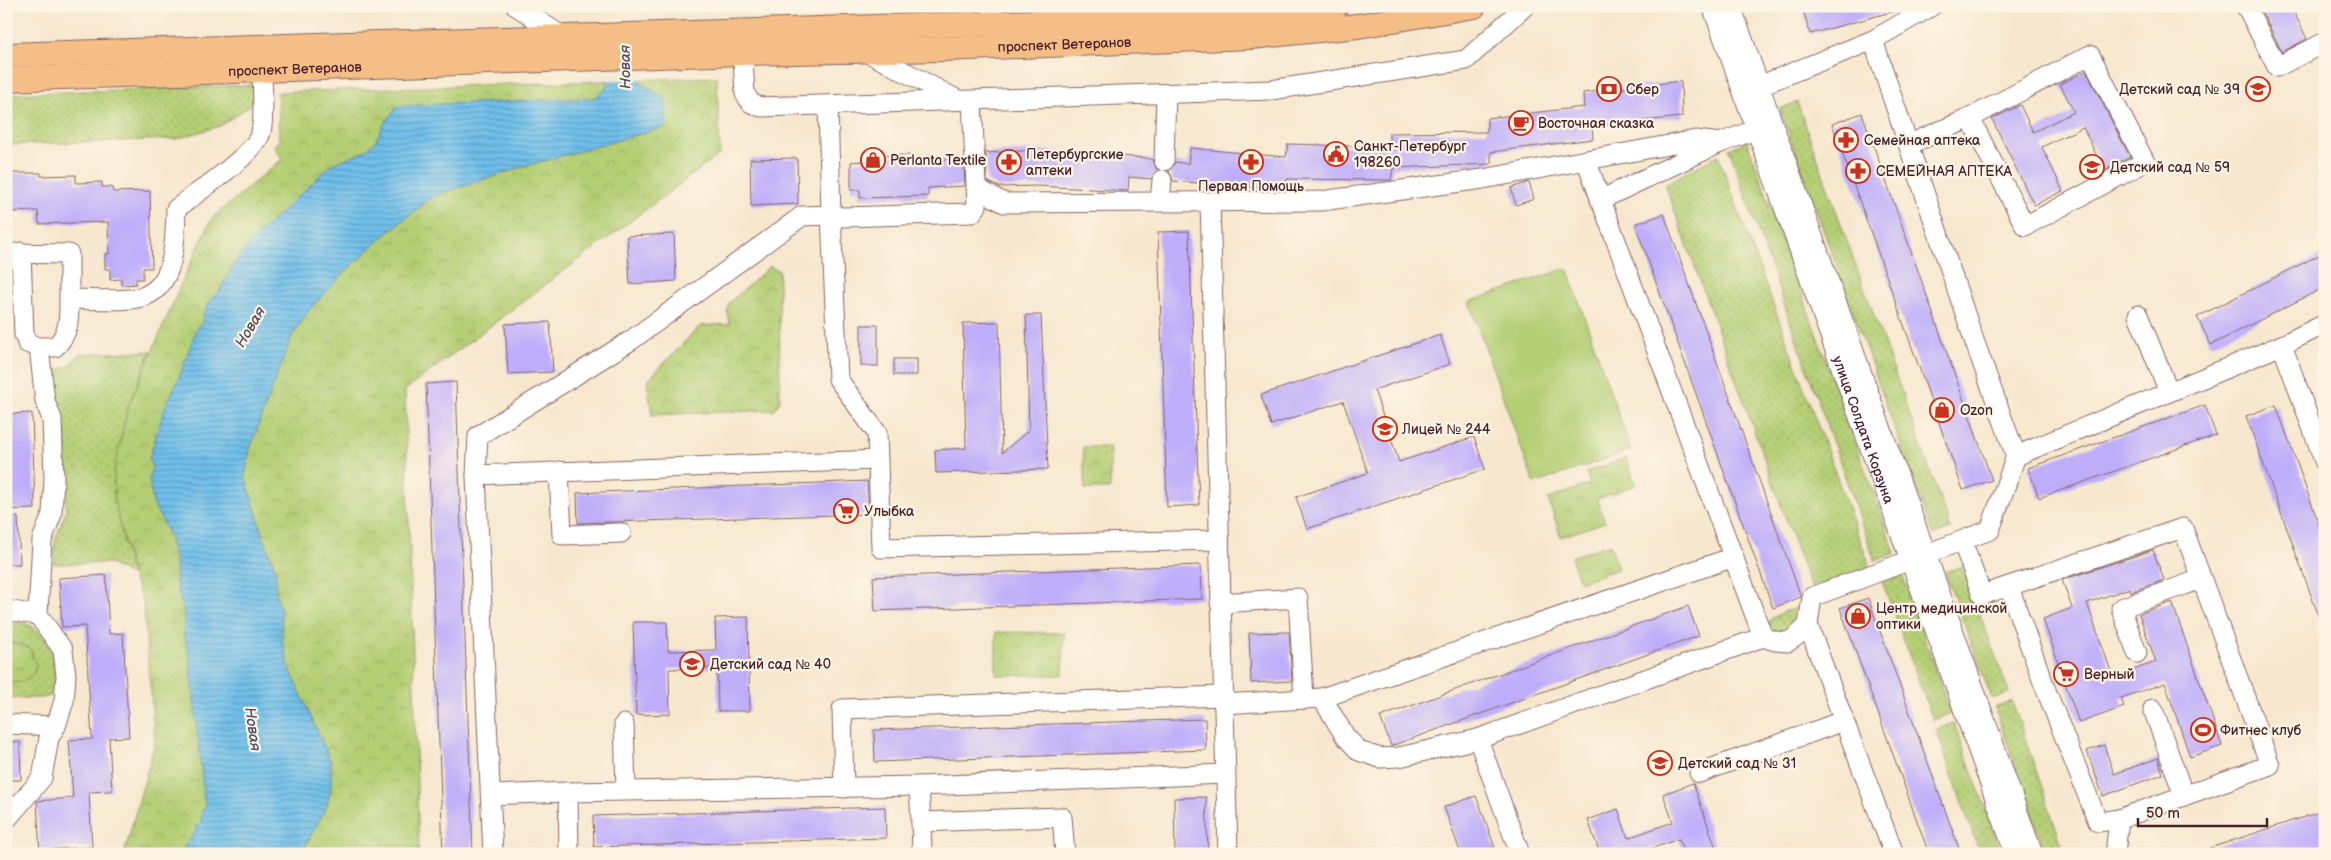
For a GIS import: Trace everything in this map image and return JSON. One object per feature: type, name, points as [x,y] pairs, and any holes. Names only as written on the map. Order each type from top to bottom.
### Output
[{"type":"main road","name":"проспект Ветеранов","points":[[6,55],[576,45],[652,46],[742,42],[992,15],[1127,13],[1250,15],[1336,6]]},
{"type":"main road","name":"проспект Ветеранов","points":[[742,42],[865,51],[1251,37],[1358,26],[1474,6]]},
{"type":"main road","name":"проспект Ветеранов","points":[[6,79],[262,70],[576,45]]},
{"type":"street","points":[[516,6],[576,45]]},
{"type":"street","points":[[742,42],[745,94],[751,103],[761,107],[1271,90],[1466,60],[1525,6]]},
{"type":"street","name":"улица Солдата Корзуна","points":[[1712,6],[1752,89]]},
{"type":"street","name":"улица Солдата Корзуна","points":[[1732,6],[1752,89],[1765,126],[1918,556],[2033,854]]},
{"type":"street","points":[[1752,89],[1873,40],[1932,6]]},
{"type":"street","points":[[2246,6],[2277,67],[2325,42]]},
{"type":"street","points":[[1873,40],[1910,144],[1975,344],[2016,456],[1990,530],[1812,597],[1808,625],[1894,854]]},
{"type":"street","points":[[865,51],[966,101]]},
{"type":"street","points":[[1910,144],[1970,118],[2090,55],[2145,162],[2025,226],[1970,118]]},
{"type":"street","points":[[69,299],[133,299],[150,294],[162,282],[171,266],[175,248],[176,209],[242,157],[257,142],[261,130],[262,70]]},
{"type":"street","points":[[1164,161],[1166,94]]},
{"type":"street","points":[[493,854],[476,475],[478,436],[630,342],[802,216],[831,215],[843,217],[972,213],[977,206],[966,101]]},
{"type":"street","points":[[828,105],[838,379],[877,432],[881,548],[1219,540]]},
{"type":"street","points":[[1600,200],[1720,144],[1765,126]]},
{"type":"street","points":[[976,188],[1004,203],[1321,201],[1483,179],[1696,140],[1720,144]]},
{"type":"street","points":[[1586,160],[1763,637]]},
{"type":"street","points":[[1160,201],[1162,180]]},
{"type":"street","points":[[1210,202],[1228,854]]},
{"type":"street","points":[[14,252],[69,254],[69,325],[64,338],[55,347],[38,348],[26,343],[14,252]]},
{"type":"street","points":[[2138,315],[2169,392]]},
{"type":"street","points":[[2016,456],[2282,345],[2325,324]]},
{"type":"street","points":[[2282,345],[2325,463]]},
{"type":"street","points":[[6,820],[42,778],[49,738],[56,726],[64,701],[66,676],[63,650],[38,615],[42,540],[52,514],[54,480],[52,419],[45,400],[40,356]]},
{"type":"street","points":[[476,475],[878,460]]},
{"type":"street","points":[[559,471],[562,534],[621,533]]},
{"type":"street","points":[[1962,541],[1982,595],[2183,528],[2270,765],[2119,819],[2098,822],[2044,685],[2009,587]]},
{"type":"street","name":"улица Солдата Корзуна","points":[[1918,556],[2014,854]]},
{"type":"street","points":[[844,788],[842,710],[1313,698],[1734,557]]},
{"type":"street","points":[[2137,653],[2121,608],[2201,579]]},
{"type":"street","points":[[1220,602],[1298,598],[1313,698],[1359,751],[1380,758],[1399,757],[1478,738],[1763,637],[1775,641],[1788,642],[1808,625]]},
{"type":"street","points":[[6,610],[38,615]]},
{"type":"street","points":[[2153,709],[2184,796]]},
{"type":"street","points":[[1699,773],[1843,721]]},
{"type":"street","points":[[6,724],[56,726]]},
{"type":"street","points":[[624,724],[626,790]]},
{"type":"street","points":[[1478,738],[1520,854]]},
{"type":"street","points":[[491,795],[626,790],[919,786],[1225,774]]},
{"type":"street","points":[[919,786],[922,854]]},
{"type":"street","points":[[568,792],[569,854]]},
{"type":"street","points":[[920,822],[1062,817],[1065,854]]},
{"type":"street","points":[[2115,854],[2119,819]]},
{"type":"green space","points":[[717,77],[720,154],[405,390],[419,854],[124,854],[155,743],[143,601],[132,575],[114,500],[114,471],[128,407],[212,218],[282,159],[275,146],[279,141],[278,92]]},
{"type":"green space","points":[[250,85],[255,92],[255,102],[220,126],[176,139],[6,145],[6,94]]},
{"type":"green space","points":[[1797,102],[1951,529],[1933,535],[1780,109]]},
{"type":"green space","points":[[1747,141],[1895,553],[1875,561],[1729,149]]},
{"type":"green space","points":[[1718,155],[1870,567],[1811,588],[1665,184]]},
{"type":"green space","points":[[770,266],[779,271],[780,401],[774,410],[652,415],[647,381],[700,326],[730,324],[727,310],[729,303]]},
{"type":"green space","points":[[1567,268],[1631,450],[1534,484],[1469,302]]},
{"type":"green space","points":[[151,351],[128,407],[114,500],[132,575],[108,563],[54,564],[55,540],[66,511],[66,436],[50,394],[54,371],[68,367],[80,354]]},
{"type":"green space","points":[[1083,447],[1110,447],[1110,489],[1085,489]]},
{"type":"green space","points":[[1626,458],[1636,485],[1597,499],[1605,522],[1561,537],[1548,499],[1590,484],[1586,472]]},
{"type":"green space","points":[[1610,544],[1618,569],[1580,582],[1571,557]]},
{"type":"green space","points":[[1962,566],[2009,693],[1992,699],[1945,572]]},
{"type":"green space","points":[[1902,574],[1951,714],[1933,720],[1882,581]]},
{"type":"green space","points":[[1800,607],[1805,612],[1796,630],[1772,637],[1768,628],[1771,619],[1783,612]]},
{"type":"green space","points":[[6,624],[26,624],[43,636],[48,644],[52,654],[55,676],[51,696],[42,698],[6,698],[6,682],[23,682],[30,649],[20,644],[6,643]]},
{"type":"green space","points":[[996,632],[1064,633],[1063,675],[996,675]]},
{"type":"green space","points":[[6,643],[20,644],[30,649],[36,664],[34,673],[23,682],[6,682]]},
{"type":"green space","points":[[2012,701],[2065,854],[2046,854],[1995,708]]},
{"type":"green space","points":[[1954,723],[2002,854],[1980,854],[1936,729]]},
{"type":"water","name":"Новая","points":[[611,6],[640,6],[640,83],[664,97],[667,113],[666,127],[522,167],[434,196],[393,228],[344,273],[310,309],[293,334],[250,449],[245,476],[276,570],[276,593],[281,611],[282,639],[290,669],[331,762],[331,789],[326,808],[301,854],[179,854],[197,830],[195,827],[201,823],[202,811],[205,808],[190,658],[184,637],[184,614],[176,583],[175,561],[169,535],[153,503],[149,478],[152,467],[149,459],[165,407],[179,378],[197,327],[202,323],[204,313],[211,299],[219,292],[233,265],[251,241],[332,164],[365,151],[375,142],[384,124],[398,106],[594,98],[606,89]]},
{"type":"pier","points":[[643,8],[642,79],[604,80],[609,9]]},
{"type":"building","points":[[1802,6],[1894,6],[1895,11],[1810,34]]},
{"type":"building","points":[[2259,6],[2291,6],[2307,39],[2282,52]]},
{"type":"building","points":[[2086,71],[2130,157],[2104,171],[2083,127],[2042,147],[2063,191],[2034,205],[1992,119],[2020,105],[2033,132],[2074,112],[2060,84]]},
{"type":"building","points":[[1681,81],[1682,117],[1592,126],[1593,139],[1491,152],[1491,164],[1393,168],[1391,180],[1287,179],[1286,190],[1173,181],[1169,171],[1175,162],[1188,164],[1190,148],[1286,157],[1288,144],[1389,147],[1389,133],[1487,132],[1487,118],[1584,107],[1583,93]]},
{"type":"building","points":[[1862,113],[1992,480],[1963,490],[1832,124]]},
{"type":"building","points":[[1036,150],[1146,158],[1153,160],[1157,170],[1151,179],[1129,177],[1128,191],[1037,186],[999,187],[987,181],[986,153]]},
{"type":"building","points":[[912,155],[912,160],[964,159],[965,186],[928,188],[928,196],[860,198],[860,190],[851,190],[851,162],[863,161],[862,156]]},
{"type":"building","points":[[797,158],[798,204],[751,206],[750,159]]},
{"type":"building","points":[[6,173],[41,173],[41,176],[76,175],[76,183],[102,182],[102,187],[112,187],[113,192],[150,191],[152,268],[143,268],[143,279],[136,279],[136,284],[121,285],[121,279],[110,280],[110,269],[105,269],[105,254],[109,254],[108,222],[39,224],[38,211],[6,212]]},
{"type":"building","points":[[1529,182],[1534,199],[1516,205],[1511,188]]},
{"type":"building","points":[[1664,214],[1801,597],[1773,608],[1635,224]]},
{"type":"building","points":[[1189,231],[1199,505],[1167,507],[1158,232]]},
{"type":"building","points":[[674,234],[676,281],[630,284],[627,236]]},
{"type":"building","points":[[2325,252],[2325,287],[2211,345],[2197,317]]},
{"type":"building","points":[[1026,315],[1041,315],[1048,469],[936,473],[935,450],[966,448],[963,323],[999,322],[1002,453],[1029,430]]},
{"type":"building","points":[[550,322],[553,372],[508,374],[505,324]]},
{"type":"building","points":[[861,325],[878,325],[878,366],[861,366]]},
{"type":"building","points":[[1440,335],[1450,364],[1374,390],[1399,462],[1474,437],[1485,469],[1307,529],[1296,497],[1368,473],[1343,401],[1271,425],[1261,395]]},
{"type":"building","points":[[894,359],[917,359],[917,375],[894,375]]},
{"type":"building","points":[[456,382],[473,854],[443,854],[426,384]]},
{"type":"building","points":[[2205,405],[2216,435],[2039,498],[2028,468]]},
{"type":"building","points":[[2276,405],[2325,541],[2325,628],[2323,628],[2246,416]]},
{"type":"building","points":[[32,413],[35,509],[6,510],[6,414]]},
{"type":"building","points":[[867,481],[869,514],[578,523],[577,493]]},
{"type":"building","points":[[6,517],[18,517],[20,564],[6,564]]},
{"type":"building","points":[[2153,550],[2164,580],[2131,592],[2130,588],[2087,603],[2113,677],[2156,662],[2139,614],[2172,602],[2222,746],[2190,757],[2165,683],[2121,698],[2124,707],[2079,723],[2043,619],[2072,608],[2062,580]]},
{"type":"building","points":[[1201,565],[1202,599],[875,611],[873,577]]},
{"type":"building","points":[[106,575],[109,634],[123,633],[129,737],[109,738],[112,791],[89,792],[92,847],[54,849],[54,854],[40,854],[37,801],[73,798],[69,740],[92,739],[85,626],[62,627],[59,578]]},
{"type":"building","points":[[1868,598],[1961,854],[1929,854],[1840,608]]},
{"type":"building","points":[[1688,606],[1699,636],[1391,746],[1380,717]]},
{"type":"building","points":[[748,617],[750,711],[718,711],[717,668],[669,669],[670,714],[636,715],[633,622],[667,622],[668,651],[716,650],[715,618]]},
{"type":"building","points":[[1289,632],[1292,681],[1251,683],[1249,633]]},
{"type":"building","points":[[1205,719],[1206,750],[875,762],[874,730]]},
{"type":"building","points":[[6,742],[20,742],[21,780],[6,780]]},
{"type":"building","points":[[2104,745],[2114,774],[2158,758],[2163,774],[2103,796],[2087,751]]},
{"type":"building","points":[[1693,783],[1718,854],[1684,854],[1679,839],[1636,854],[1600,854],[1588,820],[1618,809],[1628,838],[1673,822],[1663,794]]},
{"type":"building","points":[[1476,796],[1497,854],[1461,854],[1444,807]]},
{"type":"building","points":[[1206,797],[1208,854],[1175,854],[1174,798]]},
{"type":"building","points":[[885,807],[886,838],[594,847],[593,816]]},
{"type":"building","points":[[2325,810],[2325,844],[2295,854],[2202,854],[2201,851]]},
{"type":"place","name":"Сбер","points":[[1609,89]]},
{"type":"place","name":"Детский сад № 39","points":[[2258,89]]},
{"type":"place","name":"Восточная сказка","points":[[1521,123]]},
{"type":"place","name":"Семейная аптека","points":[[1846,140]]},
{"type":"place","name":"Санкт-Петербург 198260","points":[[1336,154]]},
{"type":"place","name":"Perlanta Textile","points":[[873,160]]},
{"type":"place","name":"Петербургские аптеки","points":[[1009,162]]},
{"type":"place","name":"Первая Помощь","points":[[1251,162]]},
{"type":"place","name":"Детский сад № 59","points":[[2092,167]]},
{"type":"place","name":"СЕМЕЙНАЯ АПТЕКА","points":[[1858,171]]},
{"type":"place","name":"Ozon","points":[[1942,410]]},
{"type":"place","name":"Лицей № 244","points":[[1385,429]]},
{"type":"place","name":"Улыбка","points":[[846,511]]},
{"type":"place","name":"Центр медицинской оптики","points":[[1858,616]]},
{"type":"place","name":"Детский сад № 40","points":[[692,664]]},
{"type":"place","name":"Верный","points":[[2066,674]]},
{"type":"place","name":"Фитнес клуб","points":[[2203,730]]},
{"type":"place","name":"Детский сад № 31","points":[[1660,763]]}]
